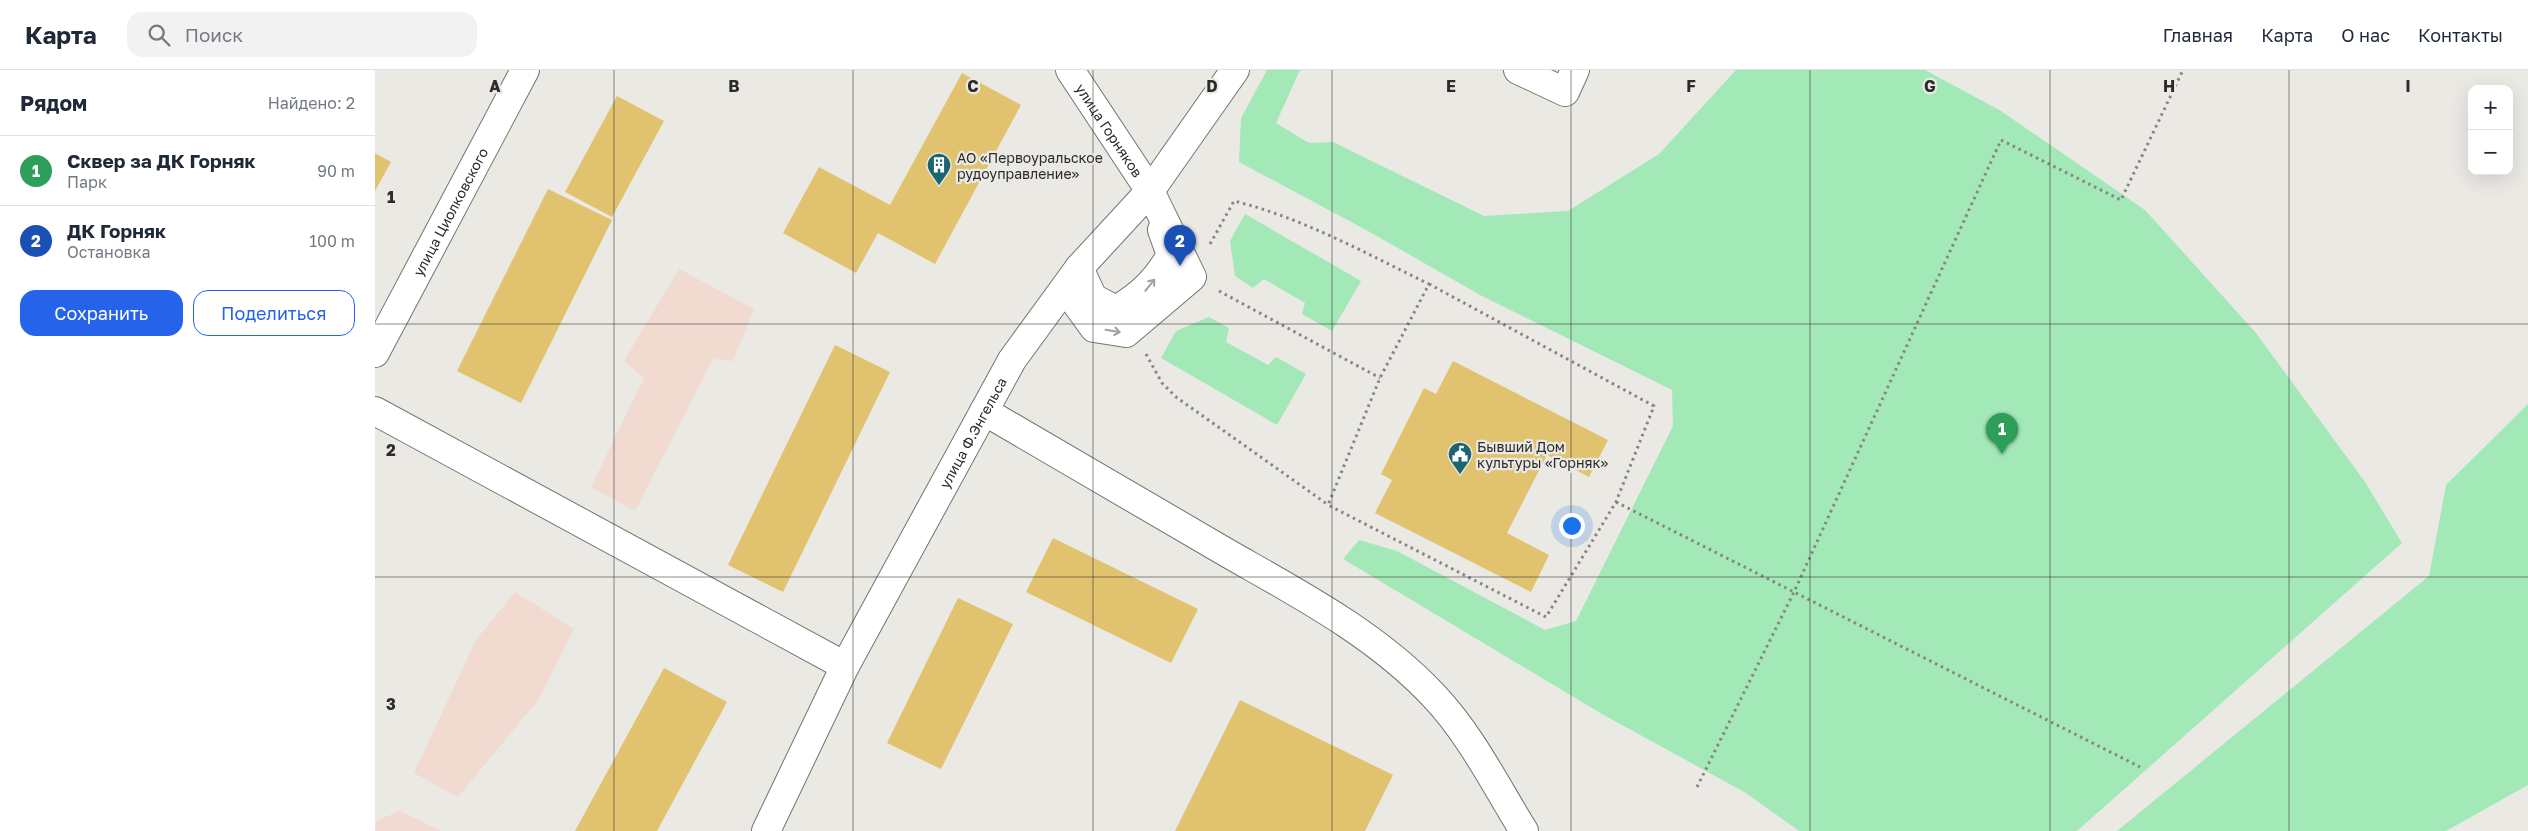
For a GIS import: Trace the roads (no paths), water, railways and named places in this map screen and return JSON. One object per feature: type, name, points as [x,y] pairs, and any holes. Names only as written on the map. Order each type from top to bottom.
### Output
[{"type":"street","name":"улица Циолковского","points":[[375,354],[525,70]]},
{"type":"street","name":"улица Горняков","points":[[1069,70],[1149,191]]},
{"type":"street","name":"улица Ф.Энгельса","points":[[766,831],[845,666],[1012,360],[1079,268],[1149,191],[1235,70]]},
{"type":"street","points":[[1518,70],[1565,92],[1575,70]]},
{"type":"street","points":[[1079,268],[1093,298],[1116,310],[1142,294],[1171,255],[1149,191]]},
{"type":"street","points":[[1079,268],[1076,303],[1094,328],[1126,333],[1192,277],[1149,191]]},
{"type":"street","points":[[375,411],[845,666]]},
{"type":"street","points":[[984,411],[1262,572],[1335,616],[1375,644],[1435,696],[1473,747],[1524,831]]},
{"type":"place","name":"АО «Первоуральское рудоуправление»","points":[[939,186]]},
{"type":"place","name":"ДК Горняк","points":[[1180,266]]},
{"type":"place","name":"Сквер за ДК Горняк","points":[[2002,454]]},
{"type":"place","name":"Бывший Дом культуры «Горняк»","points":[[1460,475]]}]
